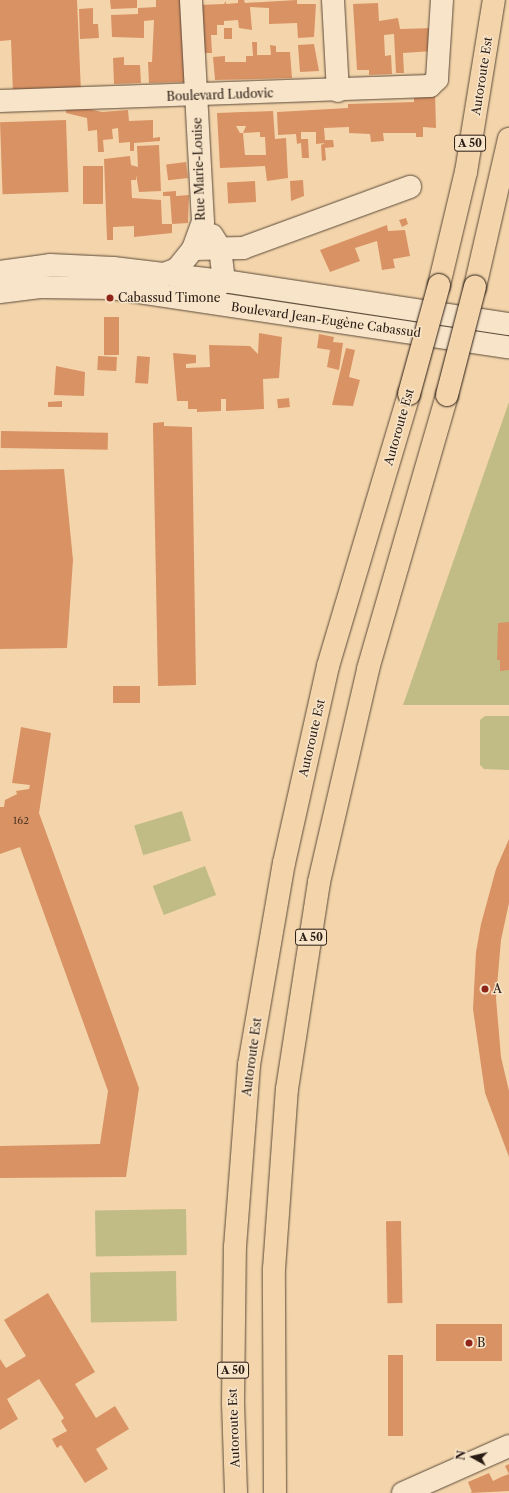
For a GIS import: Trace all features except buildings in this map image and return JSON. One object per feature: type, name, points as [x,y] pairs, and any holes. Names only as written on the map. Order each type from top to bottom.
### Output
[{"type":"highway","name":"Autoroute Est","points":[[236,1493],[233,1403],[235,1247],[249,1065],[284,863],[328,666],[409,394],[439,285],[466,172],[494,0]]},
{"type":"highway","name":"A 50","points":[[275,1493],[274,1269],[287,1089],[317,897],[342,773],[366,677],[447,395],[475,287],[509,139]]},
{"type":"street","name":"Rue Marie-Louise","points":[[164,274],[178,269],[193,249],[203,222],[191,0]]},
{"type":"street","points":[[333,0],[338,91]]},
{"type":"street","name":"Boulevard Ludovic","points":[[0,101],[338,91],[430,86],[437,79],[442,0]]},
{"type":"street","points":[[193,249],[243,248],[410,187]]},
{"type":"street","points":[[162,296],[210,294],[224,281],[220,248],[203,222]]},
{"type":"street","name":"Boulevard Jean-Eugène Cabassud","points":[[0,272],[74,265],[164,274],[224,281],[509,324]]},
{"type":"street","name":"Boulevard Jean-Eugène Cabassud","points":[[0,292],[73,286],[162,296],[509,347]]},
{"type":"street","points":[[403,1493],[509,1446]]},
{"type":"shaded area","points":[[509,402],[509,705],[403,705]]},
{"type":"shaded area","points":[[485,716],[509,716],[509,770],[484,769],[480,765],[480,720]]},
{"type":"shaded area","points":[[182,811],[191,841],[143,855],[134,826]]},
{"type":"shaded area","points":[[205,866],[216,895],[164,915],[153,886]]},
{"type":"shaded area","points":[[186,1209],[187,1255],[96,1257],[95,1211]]},
{"type":"shaded area","points":[[176,1271],[177,1321],[91,1322],[90,1273]]},
{"type":"place","name":"Cabassud Timone","points":[[110,298]]},
{"type":"place","name":"A","points":[[485,989]]},
{"type":"place","name":"B","points":[[469,1343]]}]
